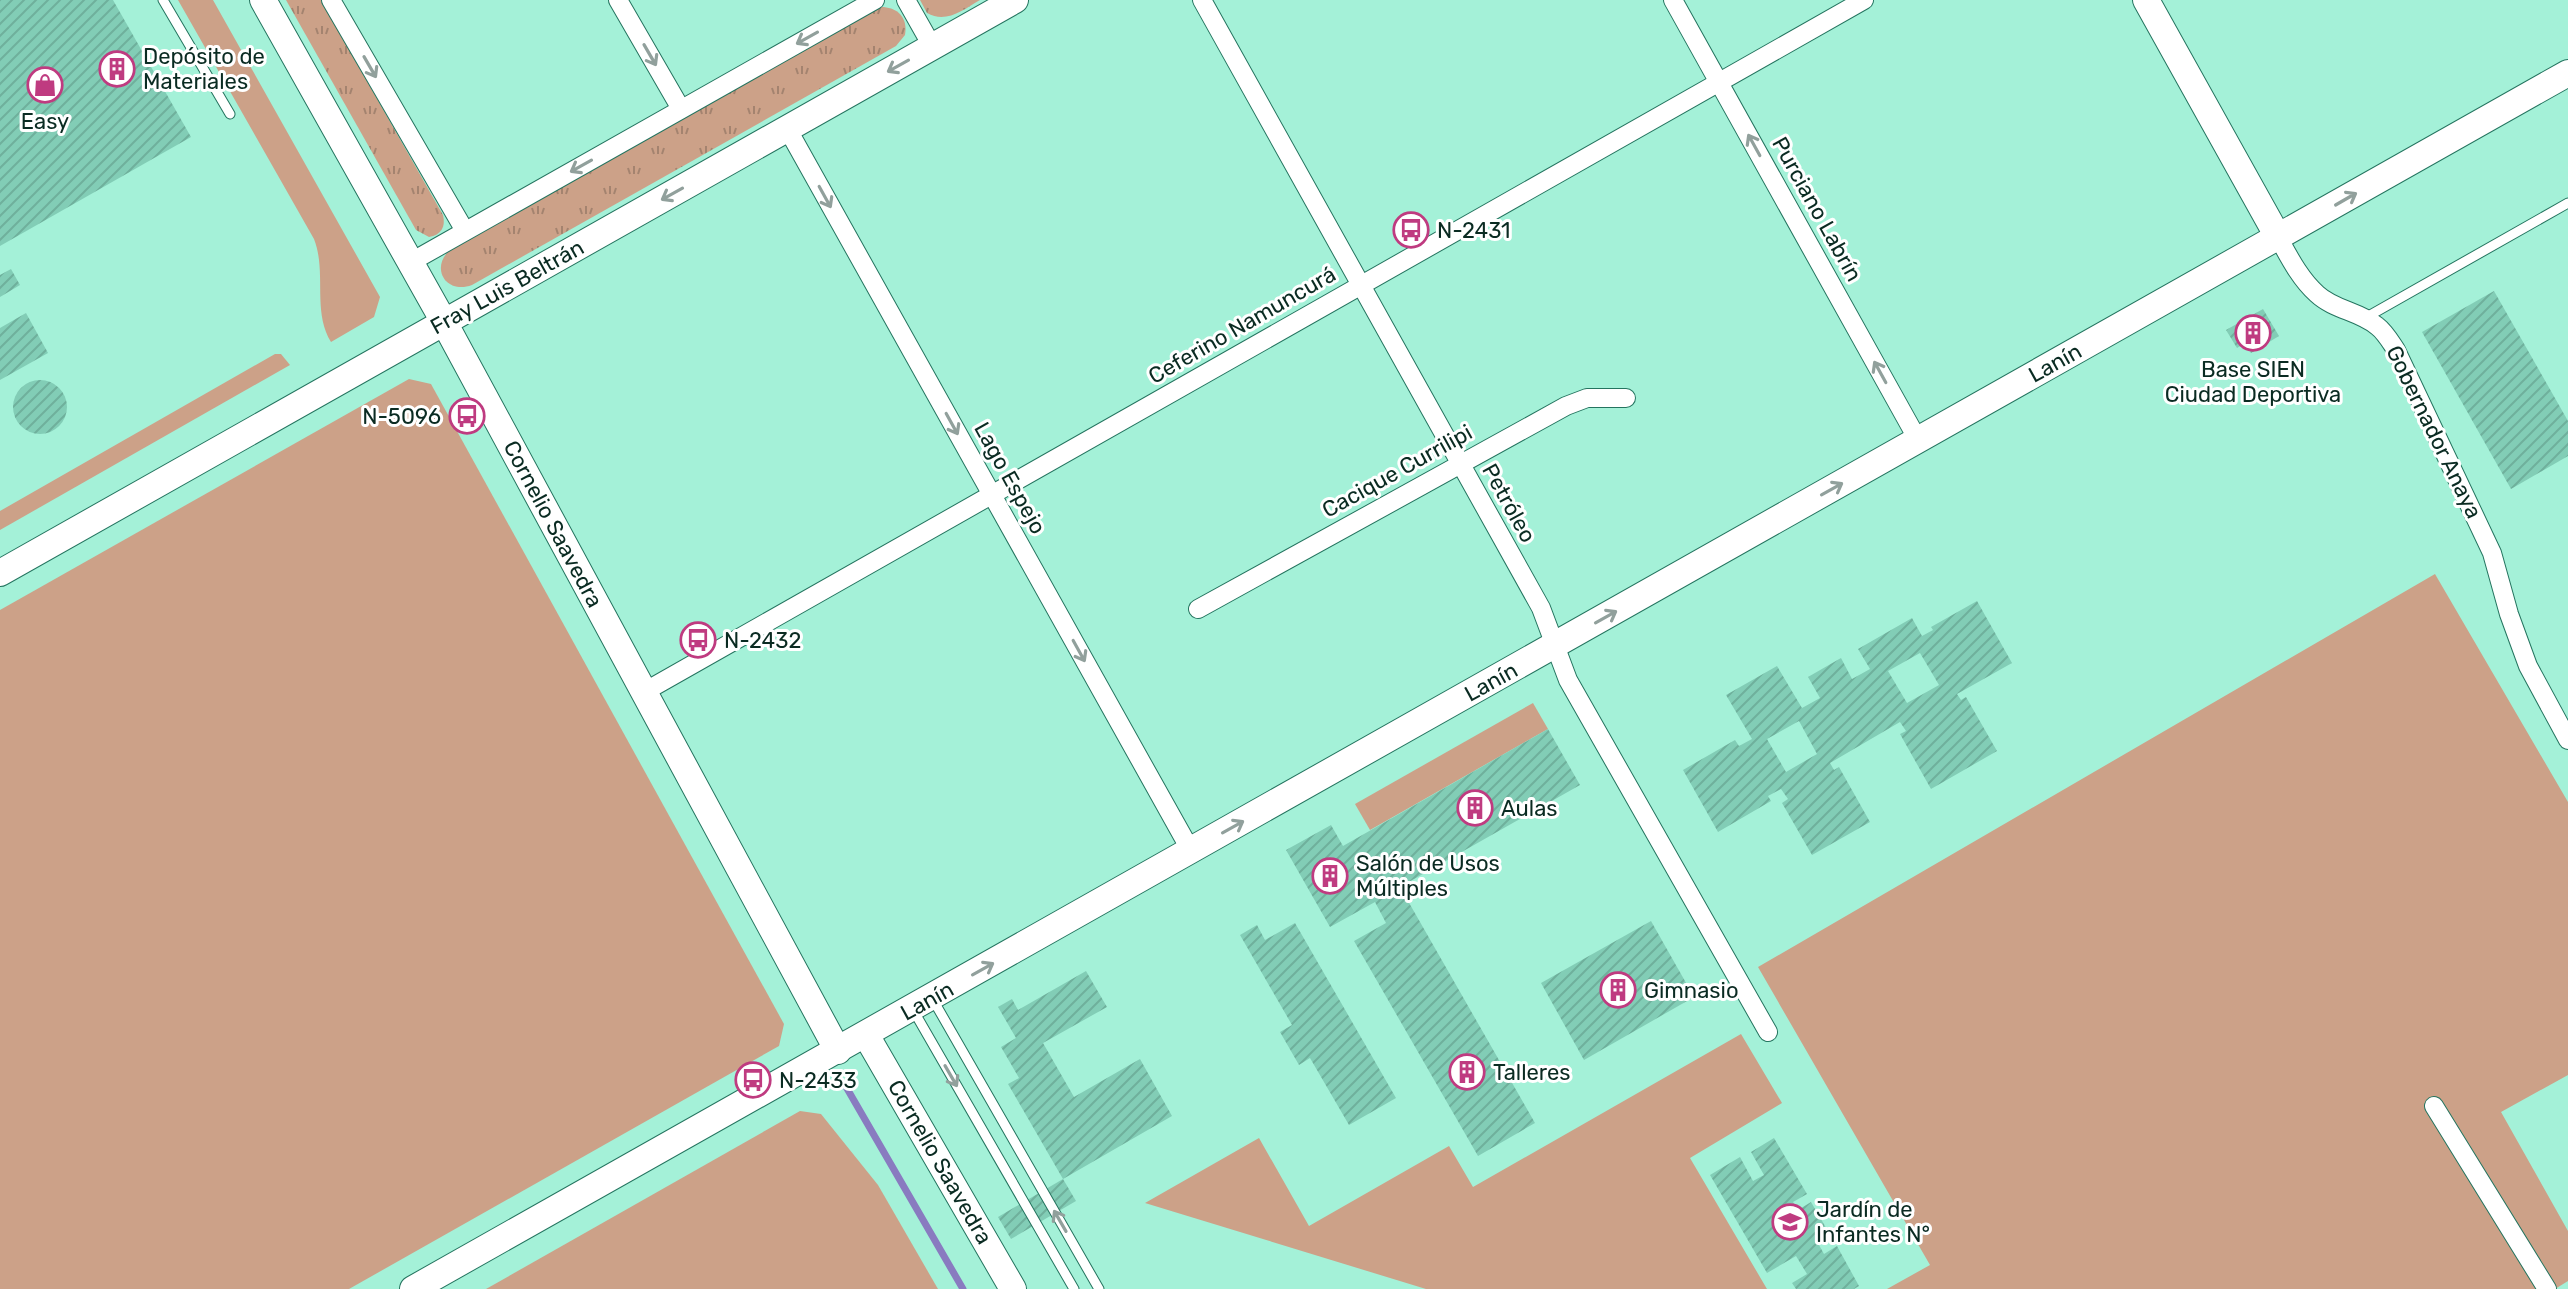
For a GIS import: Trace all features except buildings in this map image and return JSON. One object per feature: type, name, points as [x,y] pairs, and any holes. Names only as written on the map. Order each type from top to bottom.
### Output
[{"type":"main road","name":"Cornelio Saavedra","points":[[263,0],[444,322],[838,1051]]},
{"type":"main road","name":"Fray Luis Beltrán","points":[[0,573],[1015,0]]},
{"type":"main road","name":"Gobernador Anaya","points":[[2146,0],[2278,237]]},
{"type":"main road","name":"Lanín","points":[[413,1289],[2568,73]]},
{"type":"main road","name":"Cornelio Saavedra","points":[[866,1035],[1013,1289]]},
{"type":"street","points":[[331,0],[465,231]]},
{"type":"street","points":[[618,0],[681,109]]},
{"type":"street","points":[[411,262],[875,0]]},
{"type":"street","points":[[906,0],[932,46]]},
{"type":"street","name":"Petróleo","points":[[1202,0],[1541,608],[1568,680],[1768,1032]]},
{"type":"street","name":"Purciano Labrín","points":[[1673,0],[1918,440]]},
{"type":"street","name":"Ceferino Namuncurá","points":[[644,692],[1864,0]]},
{"type":"street","name":"Lago Espejo","points":[[787,128],[1191,851]]},
{"type":"street","name":"Gobernador Anaya","points":[[2278,237],[2295,267],[2316,294],[2377,326],[2396,350],[2492,553],[2528,666],[2568,740]]},
{"type":"street","name":"Cacique Currilipi","points":[[1198,609],[1575,401],[1626,398]]},
{"type":"street","points":[[2434,1106],[2547,1289]]},
{"type":"lane","points":[[163,0],[230,114]]},
{"type":"lane","points":[[2365,318],[2568,203]]},
{"type":"lane","points":[[922,1003],[1074,1289]]},
{"type":"lane","points":[[922,1003],[1099,1289]]},
{"type":"green space","points":[[178,0],[213,0],[380,297],[374,317],[331,342],[322,317],[318,252],[314,239]]},
{"type":"green space","points":[[286,0],[321,0],[443,215],[443,227],[437,234],[429,237],[416,230]]},
{"type":"green space","points":[[920,0],[980,0],[954,14],[941,17],[927,13]]},
{"type":"green space","points":[[881,7],[892,9],[905,23],[905,35],[896,46],[472,285],[455,286],[444,278],[441,264],[451,249]]},
{"type":"green space","points":[[275,354],[281,354],[290,365],[0,530],[0,511]]},
{"type":"green space","points":[[409,379],[431,384],[784,1024],[779,1046],[349,1289],[0,1289],[0,610]]},
{"type":"green space","points":[[2435,574],[2568,802],[2568,1075],[2501,1112],[2568,1231],[2568,1281],[2555,1289],[1887,1289],[1930,1265],[1758,967]]},
{"type":"green space","points":[[1533,703],[1548,729],[1370,830],[1355,804]]},
{"type":"green space","points":[[1741,1034],[1782,1103],[1690,1158],[1767,1289],[1426,1289],[1145,1203],[1259,1138],[1309,1226],[1449,1146],[1473,1187]]},
{"type":"green space","points":[[800,1111],[821,1114],[878,1185],[938,1289],[486,1289]]},
{"type":"waterway","points":[[845,1085],[963,1289]]},
{"type":"place","name":"Depósito de Materiales","points":[[117,69]]},
{"type":"place","name":"Easy","points":[[45,85]]},
{"type":"place","name":"N-2431","points":[[1411,230]]},
{"type":"place","name":"Base SIEN Ciudad Deportiva","points":[[2253,333]]},
{"type":"place","name":"N-5096","points":[[467,416]]},
{"type":"place","name":"N-2432","points":[[698,640]]},
{"type":"place","name":"Aulas","points":[[1475,808]]},
{"type":"place","name":"Salón de Usos Múltiples","points":[[1330,876]]},
{"type":"place","name":"Gimnasio","points":[[1618,990]]},
{"type":"place","name":"Talleres","points":[[1467,1072]]},
{"type":"place","name":"N-2433","points":[[753,1080]]},
{"type":"place","name":"Jardín de Infantes N°","points":[[1790,1222]]}]
